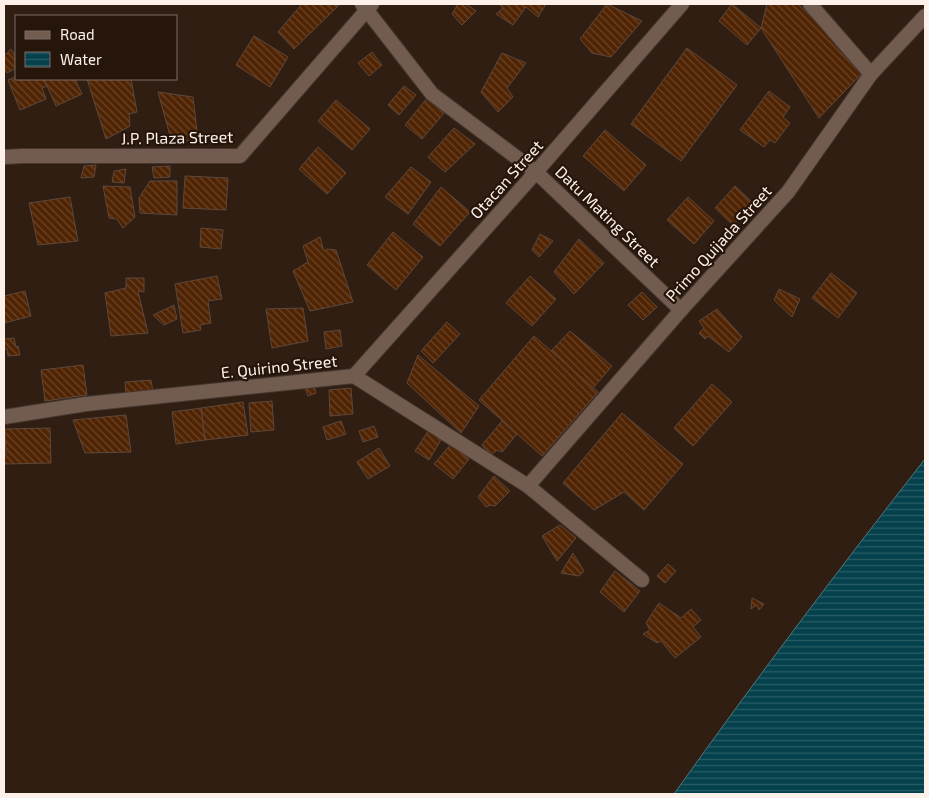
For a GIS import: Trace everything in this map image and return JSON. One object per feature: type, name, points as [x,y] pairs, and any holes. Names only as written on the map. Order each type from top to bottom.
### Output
[{"type":"street","name":"Otacan Street","points":[[354,376],[536,172],[682,4]]},
{"type":"street","points":[[810,4],[871,74]]},
{"type":"street","name":"Datu Mating Street","points":[[367,6],[432,94],[536,172],[681,310]]},
{"type":"street","name":"J.P. Plaza Street","points":[[4,157],[240,156],[367,6]]},
{"type":"street","name":"Primo Quijada Street","points":[[528,486],[681,310],[788,192],[871,74],[925,16]]},
{"type":"street","name":"E. Quirino Street","points":[[4,417],[86,404],[354,376],[528,486],[642,580]]},
{"type":"water","points":[[925,459],[925,794],[674,794],[735,709]]},
{"type":"building","points":[[302,4],[339,5],[294,49],[278,32]]},
{"type":"building","points":[[458,4],[466,4],[476,11],[462,25],[452,14]]},
{"type":"building","points":[[499,4],[546,4],[538,17],[526,7],[513,25],[496,14],[503,8]]},
{"type":"building","points":[[607,4],[642,21],[611,57],[592,53],[580,39]]},
{"type":"building","points":[[732,4],[761,28],[747,45],[719,21]]},
{"type":"building","points":[[767,4],[798,4],[865,70],[819,118],[761,28]]},
{"type":"building","points":[[254,36],[288,57],[270,87],[236,65]]},
{"type":"building","points":[[687,48],[737,85],[681,161],[631,124]]},
{"type":"building","points":[[11,49],[15,56],[15,69],[7,73],[4,67],[4,56]]},
{"type":"building","points":[[372,52],[382,65],[369,76],[358,63]]},
{"type":"building","points":[[502,53],[526,63],[507,88],[513,97],[498,112],[481,92]]},
{"type":"building","points":[[15,77],[15,80],[44,80],[47,86],[42,88],[46,99],[20,110],[8,80]]},
{"type":"building","points":[[44,80],[75,80],[82,94],[56,106]]},
{"type":"building","points":[[87,80],[131,80],[137,112],[129,114],[130,126],[106,139]]},
{"type":"building","points":[[404,86],[416,95],[399,115],[388,105]]},
{"type":"building","points":[[769,91],[790,107],[783,117],[790,123],[775,143],[770,140],[764,147],[740,130]]},
{"type":"building","points":[[158,92],[193,97],[198,139],[172,143]]},
{"type":"building","points":[[428,97],[445,112],[422,139],[405,125]]},
{"type":"building","points":[[336,100],[370,129],[352,150],[318,121]]},
{"type":"building","points":[[454,128],[475,144],[445,172],[428,157]]},
{"type":"building","points":[[605,130],[646,165],[624,191],[583,156]]},
{"type":"building","points":[[318,147],[346,173],[327,194],[299,169]]},
{"type":"building","points":[[96,165],[94,177],[81,178],[84,166]]},
{"type":"building","points":[[170,166],[170,177],[154,178],[152,167]]},
{"type":"building","points":[[411,167],[431,182],[408,214],[385,197]]},
{"type":"building","points":[[126,169],[124,183],[112,182],[114,171]]},
{"type":"building","points":[[185,176],[228,178],[226,210],[183,208]]},
{"type":"building","points":[[150,181],[177,181],[177,215],[140,213],[139,198]]},
{"type":"building","points":[[103,186],[130,187],[135,217],[123,228],[117,219],[109,218]]},
{"type":"building","points":[[735,186],[753,203],[733,225],[715,208]]},
{"type":"building","points":[[441,187],[470,212],[440,246],[413,224]]},
{"type":"building","points":[[70,197],[78,241],[38,245],[29,203]]},
{"type":"building","points":[[688,197],[714,221],[694,244],[667,220]]},
{"type":"building","points":[[201,228],[223,230],[221,249],[200,247]]},
{"type":"building","points":[[393,232],[423,257],[396,290],[367,265]]},
{"type":"building","points":[[540,234],[553,241],[539,257],[532,250]]},
{"type":"building","points":[[320,237],[324,251],[327,249],[336,250],[353,302],[310,311],[293,271],[308,262],[303,246]]},
{"type":"building","points":[[579,239],[604,263],[574,294],[554,272]]},
{"type":"building","points":[[831,273],[857,293],[838,318],[812,298]]},
{"type":"building","points":[[217,276],[222,299],[208,301],[211,323],[200,325],[201,330],[183,333],[175,284]]},
{"type":"building","points":[[530,276],[556,299],[532,326],[506,303]]},
{"type":"building","points":[[126,278],[144,278],[144,292],[138,291],[148,333],[111,336],[105,293],[126,288]]},
{"type":"building","points":[[779,289],[800,299],[792,317],[774,300]]},
{"type":"building","points":[[25,291],[31,316],[4,323],[4,296]]},
{"type":"building","points":[[642,292],[657,307],[643,320],[628,305]]},
{"type":"building","points":[[174,305],[177,319],[164,325],[153,315]]},
{"type":"building","points":[[303,308],[308,341],[272,348],[266,309]]},
{"type":"building","points":[[717,309],[742,337],[729,352],[708,336],[705,339],[699,333],[704,328],[699,321]]},
{"type":"building","points":[[447,322],[460,334],[433,363],[421,351]]},
{"type":"building","points":[[340,330],[342,346],[326,349],[324,332]]},
{"type":"building","points":[[570,331],[612,366],[593,388],[551,351]]},
{"type":"building","points":[[534,336],[598,392],[542,456],[479,400]]},
{"type":"building","points":[[14,338],[20,355],[8,356],[7,349],[4,349],[4,339]]},
{"type":"building","points":[[418,355],[479,406],[461,433],[407,383]]},
{"type":"building","points":[[83,365],[87,395],[45,401],[41,370]]},
{"type":"building","points":[[151,380],[153,392],[126,395],[125,382]]},
{"type":"building","points":[[313,383],[316,393],[308,396],[304,386]]},
{"type":"building","points":[[712,384],[732,402],[693,446],[674,428]]},
{"type":"building","points":[[351,388],[353,414],[330,416],[329,390]]},
{"type":"building","points":[[272,401],[274,430],[251,432],[249,403]]},
{"type":"building","points":[[243,402],[248,435],[205,440],[201,408]]},
{"type":"building","points":[[201,408],[205,440],[176,444],[172,412]]},
{"type":"building","points":[[622,413],[683,464],[644,510],[624,492],[594,510],[563,483]]},
{"type":"building","points":[[126,415],[131,452],[85,453],[73,420]]},
{"type":"building","points":[[341,421],[346,434],[327,440],[323,427]]},
{"type":"building","points":[[502,421],[517,434],[502,452],[497,450],[491,455],[482,445]]},
{"type":"building","points":[[432,425],[445,433],[429,460],[415,451]]},
{"type":"building","points":[[374,426],[378,437],[363,442],[359,431]]},
{"type":"building","points":[[50,428],[51,463],[4,464],[4,454],[6,454],[5,429]]},
{"type":"building","points":[[451,444],[469,459],[453,479],[434,464]]},
{"type":"building","points":[[379,448],[390,466],[368,479],[357,462]]},
{"type":"building","points":[[494,476],[510,491],[495,506],[486,507],[478,497]]},
{"type":"building","points":[[560,525],[576,538],[557,561],[542,536]]},
{"type":"building","points":[[573,553],[584,571],[579,576],[561,573]]},
{"type":"building","points":[[668,564],[676,571],[665,583],[657,576]]},
{"type":"building","points":[[615,571],[640,591],[624,612],[600,592]]},
{"type":"building","points":[[752,598],[764,604],[759,610],[757,605],[751,609]]},
{"type":"building","points":[[659,603],[681,618],[691,609],[701,620],[693,627],[701,637],[675,658],[661,641],[657,643],[643,634],[650,630],[646,623]]}]
